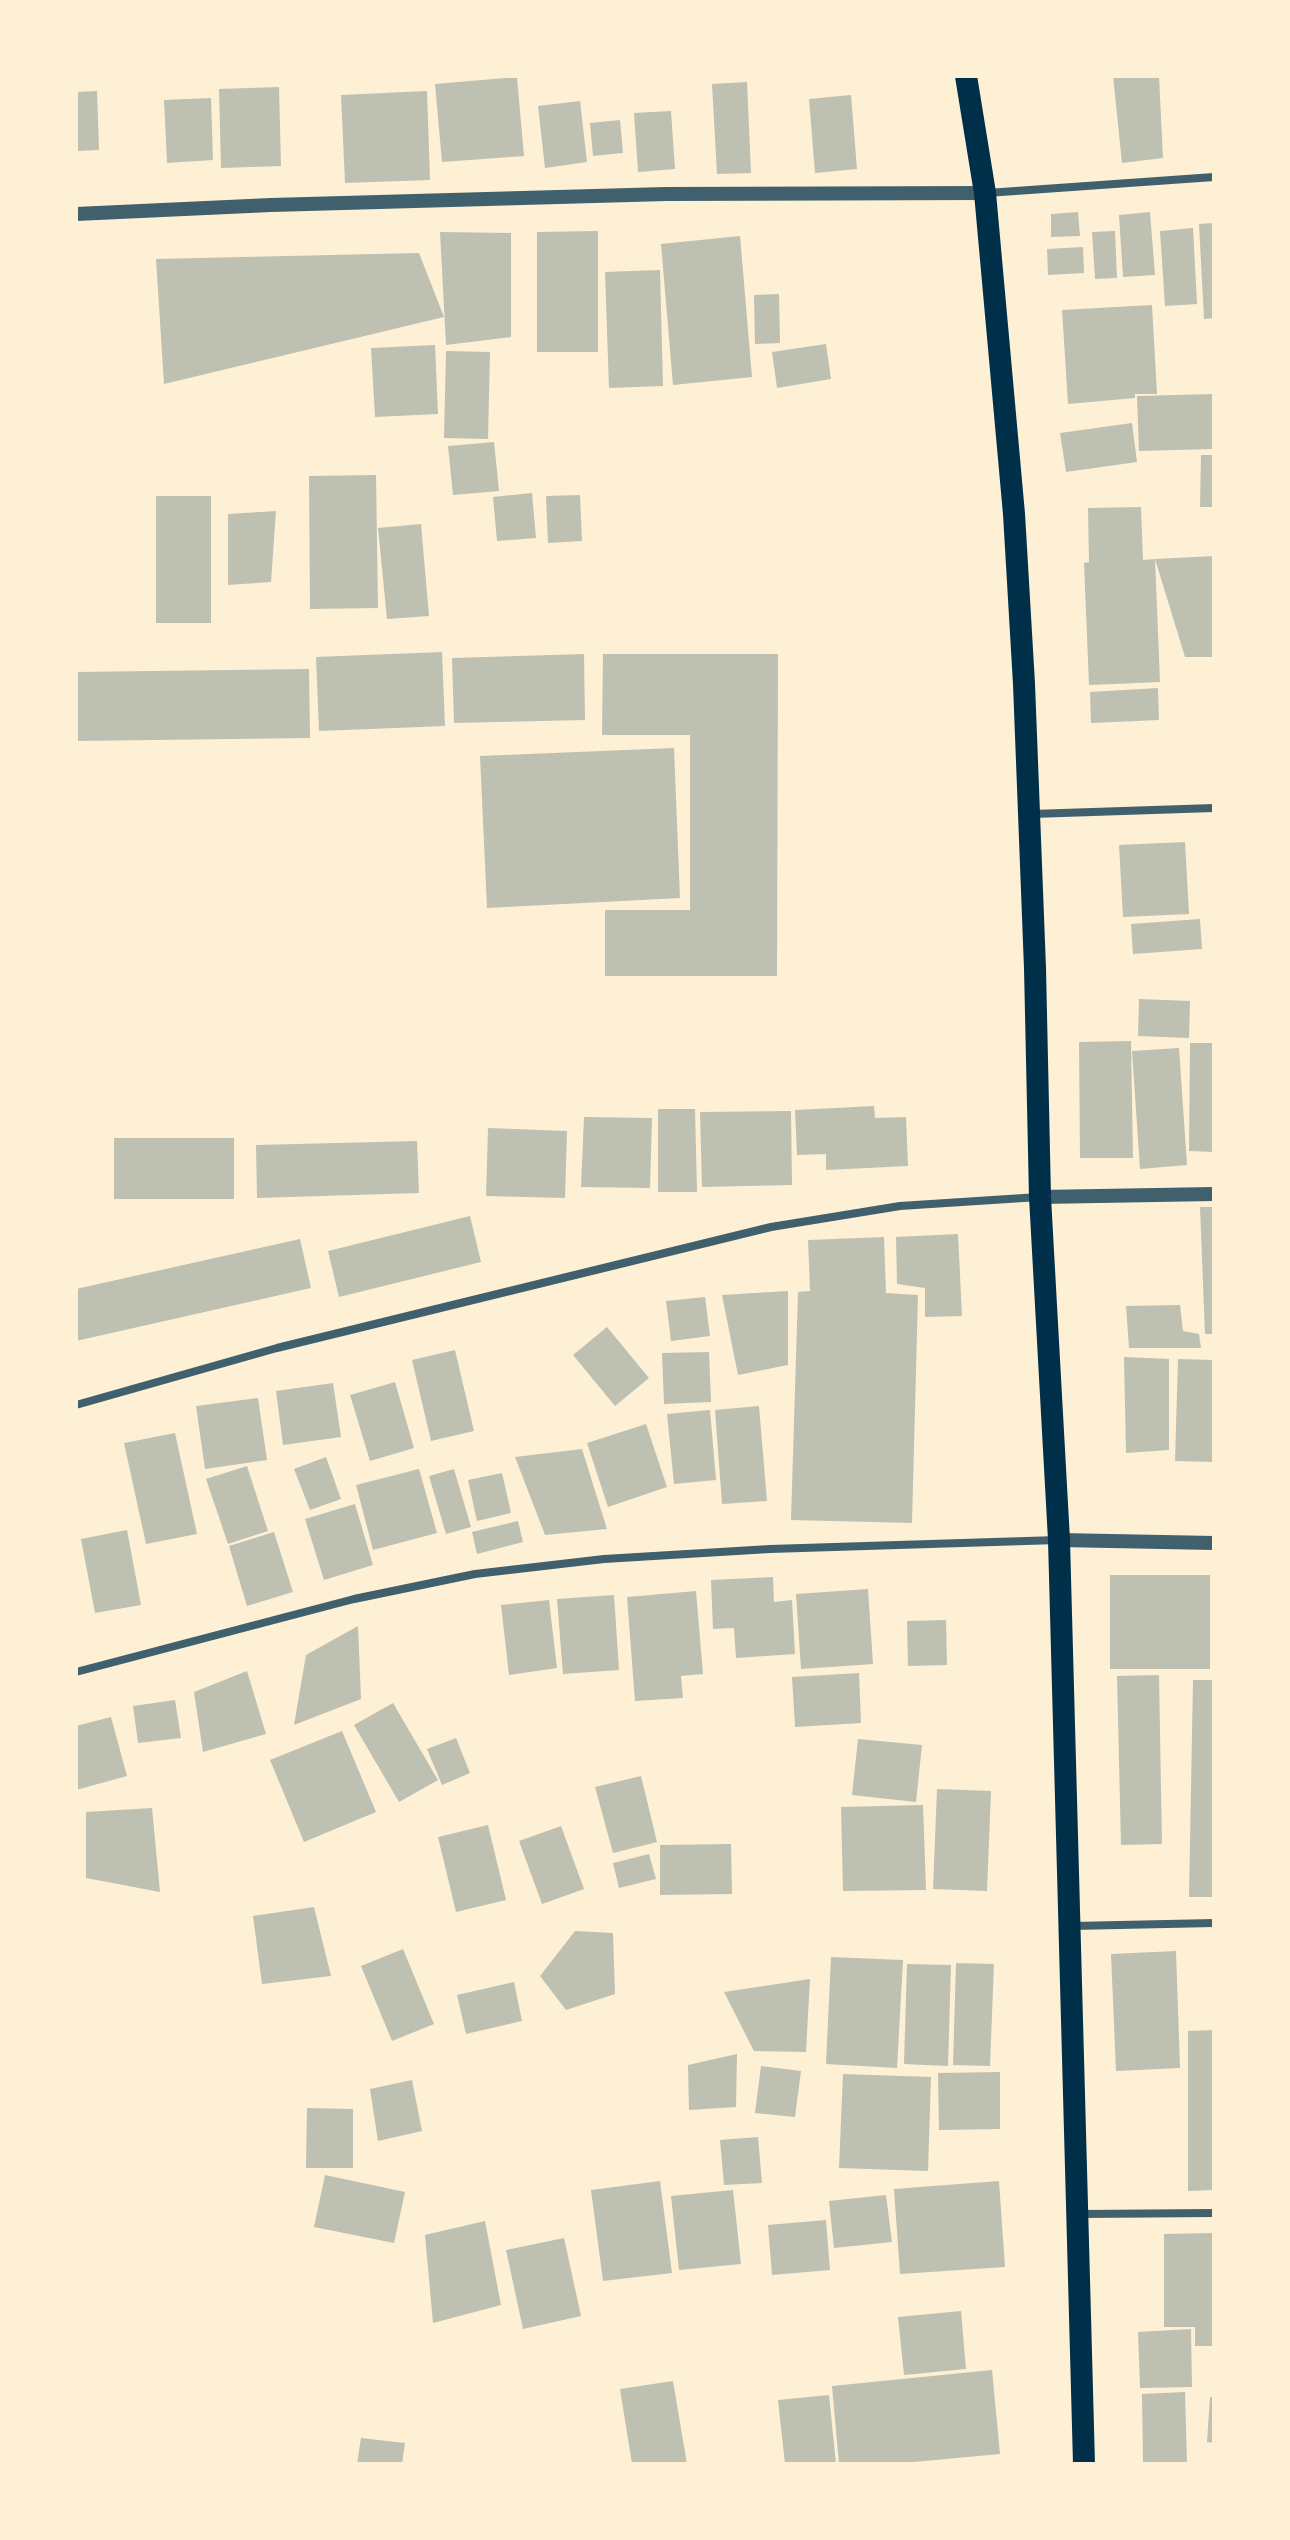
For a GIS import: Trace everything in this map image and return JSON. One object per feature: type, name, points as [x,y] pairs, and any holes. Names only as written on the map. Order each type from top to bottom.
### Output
[{"type":"highway","points":[[966,76],[985,193],[1014,514],[1024,684],[1040,1197],[1059,1540],[1084,2464]]},
{"type":"street","points":[[76,214],[666,194],[985,193],[1214,177]]},
{"type":"street","points":[[1028,814],[1214,808]]},
{"type":"street","points":[[76,1405],[277,1348],[771,1227],[900,1206],[1040,1197],[1214,1194]]},
{"type":"street","points":[[76,1672],[354,1599],[475,1574],[604,1559],[1059,1540],[1214,1543]]},
{"type":"street","points":[[1068,1926],[1214,1923]]},
{"type":"street","points":[[1076,2214],[1214,2213]]},
{"type":"building","points":[[1113,76],[1159,76],[1163,158],[1122,163]]},
{"type":"building","points":[[517,77],[524,156],[442,162],[435,84]]},
{"type":"building","points":[[747,82],[751,173],[717,174],[712,84]]},
{"type":"building","points":[[279,87],[281,166],[221,168],[219,89]]},
{"type":"building","points":[[97,91],[99,150],[76,151],[76,92]]},
{"type":"building","points":[[427,91],[430,180],[345,183],[341,95]]},
{"type":"building","points":[[851,95],[857,169],[815,173],[809,99]]},
{"type":"building","points":[[211,98],[213,160],[167,163],[164,100]]},
{"type":"building","points":[[580,101],[587,162],[545,168],[538,106]]},
{"type":"building","points":[[671,111],[675,169],[638,172],[634,113]]},
{"type":"building","points":[[620,120],[623,153],[593,156],[590,123]]},
{"type":"building","points":[[1078,212],[1080,236],[1051,237],[1051,214]]},
{"type":"building","points":[[1150,212],[1155,275],[1123,277],[1119,215]]},
{"type":"building","points":[[1214,223],[1214,318],[1204,319],[1199,224]]},
{"type":"building","points":[[1193,228],[1197,304],[1165,306],[1160,231]]},
{"type":"building","points":[[598,231],[598,352],[537,352],[537,232]]},
{"type":"building","points":[[1115,231],[1117,278],[1095,279],[1092,232]]},
{"type":"building","points":[[440,232],[511,233],[511,337],[446,345]]},
{"type":"building","points":[[740,236],[752,377],[673,385],[661,244]]},
{"type":"building","points":[[1083,247],[1084,273],[1048,275],[1047,249]]},
{"type":"building","points":[[419,253],[444,317],[164,384],[156,259]]},
{"type":"building","points":[[660,270],[663,386],[609,388],[605,272]]},
{"type":"building","points":[[779,294],[780,343],[755,344],[754,295]]},
{"type":"building","points":[[1152,305],[1157,394],[1135,394],[1135,398],[1068,404],[1062,310]]},
{"type":"building","points":[[826,344],[831,379],[777,388],[772,352]]},
{"type":"building","points":[[435,345],[438,414],[375,417],[371,348]]},
{"type":"building","points":[[446,351],[490,352],[488,439],[444,438]]},
{"type":"building","points":[[1214,394],[1214,449],[1139,451],[1137,396]]},
{"type":"building","points":[[1132,423],[1137,462],[1066,472],[1060,433]]},
{"type":"building","points":[[494,442],[499,491],[453,495],[448,446]]},
{"type":"building","points":[[1201,455],[1214,455],[1214,507],[1200,507]]},
{"type":"building","points":[[376,475],[378,608],[310,609],[309,476]]},
{"type":"building","points":[[532,493],[536,538],[497,541],[493,497]]},
{"type":"building","points":[[580,495],[582,541],[548,543],[546,496]]},
{"type":"building","points":[[156,496],[211,496],[211,623],[156,623]]},
{"type":"building","points":[[1141,507],[1143,560],[1155,559],[1160,682],[1089,685],[1084,563],[1089,562],[1088,508]]},
{"type":"building","points":[[276,511],[271,582],[228,585],[228,514]]},
{"type":"building","points":[[421,524],[429,616],[387,619],[378,528]]},
{"type":"building","points":[[1214,556],[1214,657],[1185,657],[1155,559]]},
{"type":"building","points":[[442,652],[445,726],[319,731],[316,657]]},
{"type":"building","points":[[584,654],[585,720],[454,723],[452,658]]},
{"type":"building","points":[[603,654],[778,654],[777,976],[605,976],[605,910],[690,910],[690,735],[602,735]]},
{"type":"building","points":[[309,669],[310,738],[76,741],[76,672]]},
{"type":"building","points":[[1158,688],[1159,720],[1091,723],[1090,692]]},
{"type":"building","points":[[674,748],[680,898],[487,908],[480,756]]},
{"type":"building","points":[[1185,842],[1189,914],[1123,917],[1119,845]]},
{"type":"building","points":[[1200,919],[1202,949],[1133,954],[1131,924]]},
{"type":"building","points":[[1139,999],[1190,1001],[1189,1038],[1138,1036]]},
{"type":"building","points":[[1131,1041],[1133,1158],[1080,1158],[1079,1042]]},
{"type":"building","points":[[1190,1043],[1214,1043],[1214,1152],[1189,1151]]},
{"type":"building","points":[[1179,1048],[1187,1165],[1140,1169],[1132,1051]]},
{"type":"building","points":[[874,1106],[875,1118],[906,1117],[908,1166],[826,1170],[826,1154],[797,1155],[795,1110]]},
{"type":"building","points":[[658,1109],[695,1109],[697,1192],[658,1192]]},
{"type":"building","points":[[791,1111],[792,1185],[702,1187],[700,1112]]},
{"type":"building","points":[[584,1117],[652,1118],[650,1188],[581,1187]]},
{"type":"building","points":[[488,1128],[567,1131],[565,1198],[486,1196]]},
{"type":"building","points":[[114,1138],[234,1138],[234,1199],[114,1199]]},
{"type":"building","points":[[417,1141],[419,1193],[257,1198],[256,1145]]},
{"type":"building","points":[[1200,1207],[1214,1207],[1214,1334],[1205,1334]]},
{"type":"building","points":[[470,1216],[481,1262],[339,1297],[328,1251]]},
{"type":"building","points":[[958,1234],[962,1316],[925,1317],[925,1288],[897,1284],[896,1237]]},
{"type":"building","points":[[884,1237],[886,1293],[918,1295],[912,1523],[791,1520],[798,1292],[810,1291],[808,1240]]},
{"type":"building","points":[[300,1239],[311,1288],[76,1341],[76,1289]]},
{"type":"building","points":[[788,1291],[788,1365],[738,1375],[722,1295]]},
{"type":"building","points":[[705,1297],[710,1336],[671,1341],[666,1301]]},
{"type":"building","points":[[1180,1305],[1183,1331],[1199,1334],[1201,1348],[1129,1348],[1126,1306]]},
{"type":"building","points":[[607,1327],[649,1378],[615,1406],[573,1355]]},
{"type":"building","points":[[455,1350],[474,1431],[431,1441],[412,1360]]},
{"type":"building","points":[[709,1352],[711,1402],[664,1404],[662,1353]]},
{"type":"building","points":[[1124,1357],[1169,1359],[1169,1450],[1126,1453]]},
{"type":"building","points":[[1178,1359],[1214,1360],[1214,1462],[1175,1461]]},
{"type":"building","points":[[395,1382],[414,1448],[370,1461],[350,1395]]},
{"type":"building","points":[[333,1383],[341,1437],[283,1445],[276,1391]]},
{"type":"building","points":[[258,1398],[267,1460],[205,1469],[196,1406]]},
{"type":"building","points":[[759,1406],[767,1501],[722,1504],[715,1410]]},
{"type":"building","points":[[710,1410],[716,1480],[674,1484],[667,1414]]},
{"type":"building","points":[[646,1424],[667,1487],[608,1507],[587,1443]]},
{"type":"building","points":[[175,1433],[197,1534],[146,1544],[124,1443]]},
{"type":"building","points":[[582,1449],[607,1529],[545,1535],[515,1457]]},
{"type":"building","points":[[326,1457],[341,1499],[310,1510],[294,1469]]},
{"type":"building","points":[[247,1466],[268,1531],[228,1544],[206,1479]]},
{"type":"building","points":[[419,1469],[437,1533],[373,1550],[356,1485]]},
{"type":"building","points":[[454,1469],[471,1527],[446,1534],[429,1476]]},
{"type":"building","points":[[502,1473],[511,1513],[477,1521],[468,1480]]},
{"type":"building","points":[[355,1504],[373,1565],[324,1580],[305,1519]]},
{"type":"building","points":[[518,1521],[523,1542],[477,1554],[472,1532]]},
{"type":"building","points":[[127,1530],[141,1605],[95,1613],[81,1539]]},
{"type":"building","points":[[274,1532],[293,1592],[247,1606],[229,1546]]},
{"type":"building","points":[[1110,1575],[1210,1575],[1210,1669],[1110,1669]]},
{"type":"building","points":[[773,1577],[774,1602],[792,1600],[795,1654],[736,1658],[734,1628],[713,1629],[711,1580]]},
{"type":"building","points":[[868,1589],[873,1664],[801,1669],[796,1594]]},
{"type":"building","points":[[696,1591],[703,1674],[681,1676],[683,1698],[635,1701],[627,1597]]},
{"type":"building","points":[[614,1595],[619,1670],[563,1674],[557,1599]]},
{"type":"building","points":[[549,1600],[557,1668],[509,1675],[501,1605]]},
{"type":"building","points":[[946,1620],[947,1665],[908,1666],[907,1621]]},
{"type":"building","points":[[358,1626],[361,1699],[294,1725],[306,1655]]},
{"type":"building","points":[[247,1671],[266,1734],[203,1752],[194,1692]]},
{"type":"building","points":[[859,1673],[861,1723],[795,1727],[792,1677]]},
{"type":"building","points":[[1159,1675],[1162,1844],[1121,1845],[1117,1676]]},
{"type":"building","points":[[1193,1680],[1214,1680],[1214,1897],[1189,1897]]},
{"type":"building","points":[[175,1700],[181,1738],[138,1743],[133,1706]]},
{"type":"building","points":[[393,1703],[438,1780],[399,1802],[354,1725]]},
{"type":"building","points":[[111,1717],[127,1776],[76,1790],[76,1726]]},
{"type":"building","points":[[342,1731],[376,1812],[304,1842],[270,1760]]},
{"type":"building","points":[[456,1738],[470,1773],[442,1785],[427,1749]]},
{"type":"building","points":[[858,1739],[922,1745],[916,1802],[852,1795]]},
{"type":"building","points":[[641,1776],[657,1842],[613,1853],[595,1787]]},
{"type":"building","points":[[937,1789],[991,1791],[987,1891],[933,1889]]},
{"type":"building","points":[[923,1805],[926,1890],[843,1891],[841,1807]]},
{"type":"building","points":[[152,1808],[160,1892],[86,1878],[86,1812]]},
{"type":"building","points":[[488,1825],[506,1900],[456,1912],[438,1837]]},
{"type":"building","points":[[561,1826],[584,1889],[542,1904],[519,1841]]},
{"type":"building","points":[[731,1844],[732,1894],[660,1895],[660,1845]]},
{"type":"building","points":[[649,1854],[656,1879],[619,1888],[613,1863]]},
{"type":"building","points":[[314,1907],[331,1976],[262,1984],[253,1916]]},
{"type":"building","points":[[575,1931],[613,1933],[615,1994],[566,2010],[540,1976]]},
{"type":"building","points":[[403,1949],[434,2024],[392,2041],[361,1966]]},
{"type":"building","points":[[1176,1951],[1180,2068],[1116,2071],[1111,1954]]},
{"type":"building","points":[[831,1957],[903,1960],[897,2068],[826,2064]]},
{"type":"building","points":[[956,1963],[994,1964],[990,2066],[953,2065]]},
{"type":"building","points":[[907,1964],[951,1965],[948,2066],[904,2064]]},
{"type":"building","points":[[810,1979],[806,2052],[754,2051],[724,1992]]},
{"type":"building","points":[[514,1982],[522,2021],[466,2034],[457,1995]]},
{"type":"building","points":[[1214,2030],[1214,2190],[1188,2191],[1188,2031]]},
{"type":"building","points":[[737,2054],[736,2107],[689,2110],[688,2065]]},
{"type":"building","points":[[761,2066],[801,2071],[795,2117],[755,2113]]},
{"type":"building","points":[[1000,2072],[1000,2129],[939,2130],[938,2073]]},
{"type":"building","points":[[843,2074],[931,2077],[928,2171],[839,2168]]},
{"type":"building","points":[[412,2080],[422,2131],[378,2141],[370,2089]]},
{"type":"building","points":[[307,2108],[353,2109],[353,2168],[306,2168]]},
{"type":"building","points":[[758,2137],[762,2183],[724,2185],[720,2140]]},
{"type":"building","points":[[325,2175],[405,2192],[394,2243],[314,2227]]},
{"type":"building","points":[[660,2181],[672,2273],[603,2281],[591,2190]]},
{"type":"building","points":[[999,2181],[1005,2267],[900,2274],[894,2189]]},
{"type":"building","points":[[733,2190],[741,2264],[679,2270],[671,2196]]},
{"type":"building","points":[[886,2195],[892,2242],[834,2248],[829,2201]]},
{"type":"building","points":[[826,2220],[830,2270],[772,2275],[768,2225]]},
{"type":"building","points":[[485,2221],[501,2305],[433,2323],[425,2235]]},
{"type":"building","points":[[1214,2233],[1214,2346],[1195,2346],[1195,2327],[1164,2327],[1164,2234]]},
{"type":"building","points":[[564,2238],[581,2316],[523,2329],[506,2250]]},
{"type":"building","points":[[961,2311],[966,2369],[904,2375],[898,2317]]},
{"type":"building","points":[[1191,2329],[1192,2387],[1140,2388],[1138,2332]]},
{"type":"building","points":[[992,2370],[1000,2454],[892,2464],[839,2464],[832,2386]]},
{"type":"building","points":[[673,2381],[687,2464],[632,2464],[620,2389]]},
{"type":"building","points":[[1185,2392],[1187,2464],[1143,2464],[1142,2394]]},
{"type":"building","points":[[829,2395],[836,2464],[785,2464],[778,2400]]},
{"type":"building","points":[[1210,2397],[1214,2397],[1214,2443],[1207,2442]]},
{"type":"building","points":[[361,2438],[405,2443],[402,2464],[357,2464]]}]
